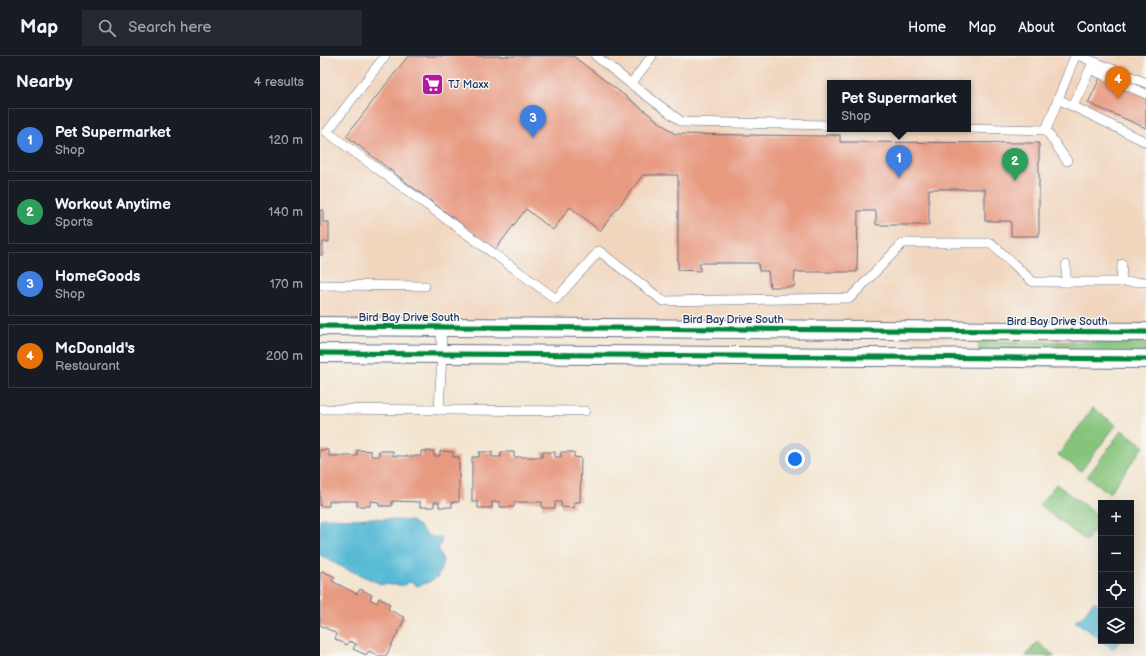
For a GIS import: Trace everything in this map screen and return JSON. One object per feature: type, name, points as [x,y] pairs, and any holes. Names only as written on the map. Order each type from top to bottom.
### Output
[{"type":"street","name":"Bird Bay Drive South","points":[[320,326],[1146,332]]},
{"type":"street","points":[[617,328],[617,355]]},
{"type":"street","points":[[863,330],[863,357]]},
{"type":"street","points":[[323,353],[1146,359]]},
{"type":"lane","points":[[385,56],[327,132],[556,299],[599,251],[663,301],[850,298],[903,243],[991,243],[1033,282],[1146,282]]},
{"type":"lane","points":[[596,56],[682,122],[827,125]]},
{"type":"lane","points":[[631,84],[652,56]]},
{"type":"lane","points":[[1046,130],[1075,56]]},
{"type":"lane","points":[[1080,56],[1092,65],[1146,94]]},
{"type":"lane","points":[[1073,106],[1092,65]]},
{"type":"lane","points":[[1092,65],[1146,83]]},
{"type":"lane","points":[[1058,99],[1146,142]]},
{"type":"lane","points":[[971,128],[1046,130]]},
{"type":"lane","points":[[1046,130],[1068,161]]},
{"type":"lane","points":[[1066,264],[1066,282]]},
{"type":"lane","points":[[1121,282],[1122,264]]},
{"type":"lane","points":[[320,285],[425,286]]},
{"type":"lane","points":[[439,410],[442,354],[441,327]]},
{"type":"lane","points":[[320,409],[584,411]]},
{"type":"shaded area","points":[[320,56],[1146,56],[1146,343],[320,330]]},
{"type":"green space","points":[[979,341],[1146,343],[1146,365],[978,365]]},
{"type":"green space","points":[[1093,408],[1116,425],[1081,471],[1058,455]]},
{"type":"green space","points":[[1122,430],[1144,446],[1109,493],[1087,477]]},
{"type":"green space","points":[[1056,484],[1098,516],[1098,525],[1086,541],[1039,505]]},
{"type":"green space","points":[[1037,642],[1055,656],[1026,656]]},
{"type":"water","points":[[370,518],[411,521],[419,526],[426,534],[432,537],[442,537],[438,550],[443,560],[441,569],[437,577],[429,582],[417,586],[409,582],[404,585],[381,584],[340,566],[320,555],[320,519]]},
{"type":"water","points":[[1094,601],[1098,604],[1098,638],[1075,621],[1078,618],[1081,619]]},
{"type":"water","points":[[1106,644],[1117,644],[1113,649]]},
{"type":"building","points":[[408,56],[573,56],[675,134],[840,135],[840,142],[1039,143],[1039,236],[1011,236],[1011,221],[985,221],[985,189],[929,189],[929,225],[876,225],[876,211],[858,211],[857,272],[795,272],[794,287],[770,287],[768,271],[759,271],[758,263],[700,263],[700,271],[678,270],[678,175],[643,175],[600,231],[570,207],[553,230],[526,209],[495,250],[346,136]]},
{"type":"building","points":[[1101,76],[1146,96],[1146,128],[1088,103]]},
{"type":"building","points":[[320,210],[323,210],[323,222],[329,222],[329,242],[323,242],[323,255],[320,255]]},
{"type":"building","points":[[320,450],[329,450],[329,456],[357,456],[357,450],[371,451],[371,456],[379,456],[379,451],[393,451],[393,456],[421,456],[421,451],[434,451],[434,456],[440,456],[440,451],[453,452],[453,457],[459,457],[459,502],[452,502],[452,507],[439,507],[439,502],[434,502],[434,507],[420,507],[420,502],[392,501],[392,506],[379,506],[379,502],[370,501],[370,506],[357,506],[357,501],[329,501],[329,506],[320,506]]},
{"type":"building","points":[[479,452],[492,452],[492,457],[501,457],[501,452],[514,452],[514,457],[542,457],[542,452],[555,452],[555,457],[561,457],[561,452],[574,452],[574,457],[581,458],[580,502],[574,502],[574,508],[561,507],[561,502],[555,502],[555,508],[542,508],[542,502],[514,502],[514,507],[500,507],[500,502],[492,502],[492,508],[478,508],[478,502],[472,502],[472,457],[479,457]]},
{"type":"building","points":[[322,571],[335,577],[332,581],[357,594],[360,589],[372,595],[370,599],[377,603],[379,598],[390,604],[388,609],[405,618],[386,656],[379,656],[369,651],[366,655],[353,649],[356,644],[349,641],[347,645],[335,639],[337,634],[320,625],[320,574]]},
{"type":"cycle path","points":[[320,326],[1146,332]]},
{"type":"cycle path","points":[[320,353],[1146,359]]},
{"type":"place","name":"TJ Maxx","points":[[433,84]]},
{"type":"place","name":"McDonald's","points":[[1118,99]]},
{"type":"place","name":"HomeGoods","points":[[533,138]]},
{"type":"place","name":"Pet Supermarket","points":[[899,178]]},
{"type":"place","name":"Workout Anytime","points":[[1015,181]]}]
